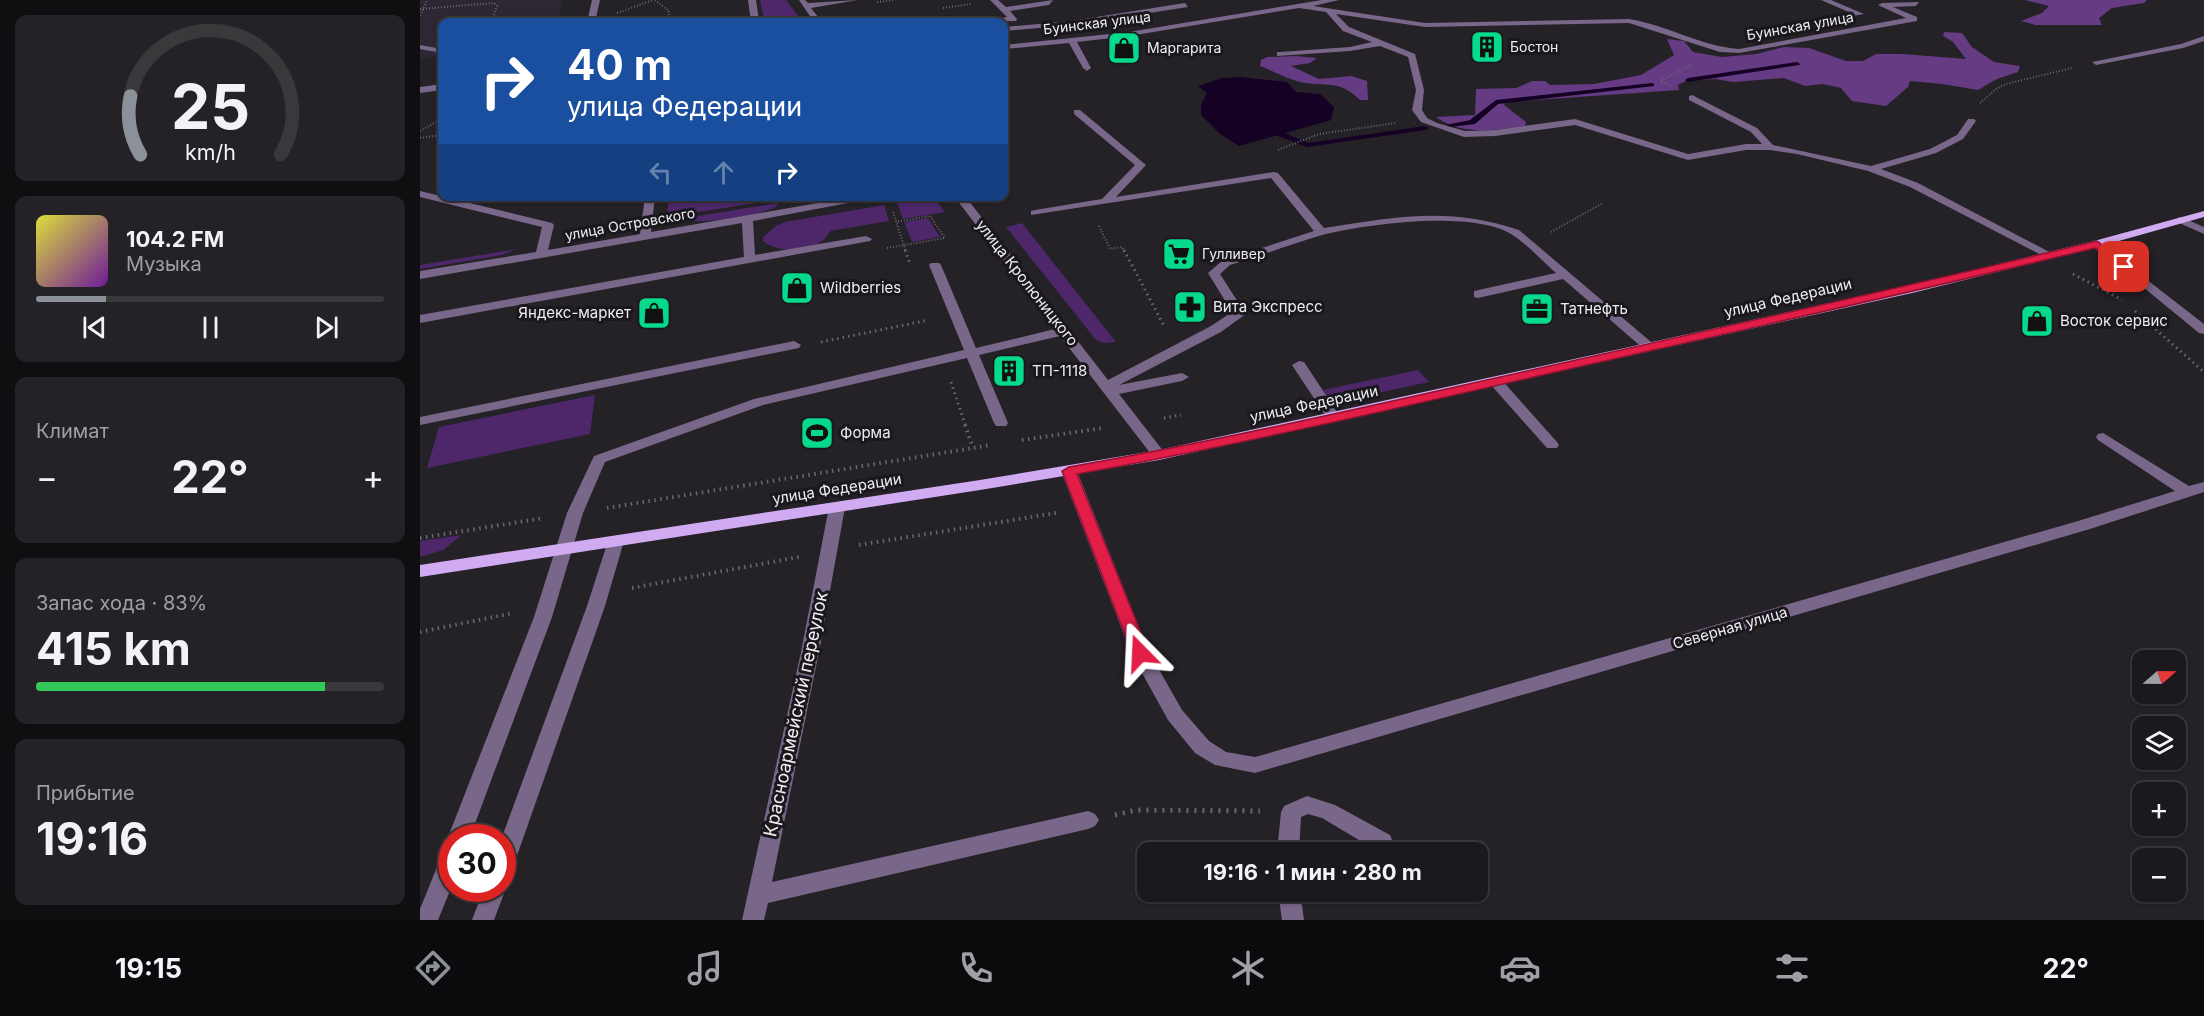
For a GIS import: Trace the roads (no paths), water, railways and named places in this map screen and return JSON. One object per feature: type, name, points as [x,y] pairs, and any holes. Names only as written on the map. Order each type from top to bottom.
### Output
[{"type":"main road","name":"улица Федерации","points":[[420,571],[1160,455],[1496,382],[2051,256],[2204,214]]},
{"type":"street","points":[[592,18],[596,0]]},
{"type":"street","points":[[752,0],[754,18]]},
{"type":"street","points":[[803,3],[854,0]]},
{"type":"street","points":[[994,0],[1013,19],[1008,20]]},
{"type":"street","points":[[1004,10],[1046,3],[1049,0]]},
{"type":"street","points":[[1273,0],[1284,8]]},
{"type":"street","name":"Буинская улица","points":[[1008,47],[1129,34],[1333,0]]},
{"type":"street","points":[[1821,20],[1860,14],[1825,0]]},
{"type":"street","points":[[803,3],[815,18]]},
{"type":"street","name":"Буинская улица","points":[[1300,6],[1425,26],[1629,21],[1642,23],[1713,47],[1739,51],[1914,19],[1882,6],[1916,4]]},
{"type":"street","points":[[1008,29],[1091,21],[1185,5]]},
{"type":"street","points":[[1328,10],[1346,29],[1412,56],[1420,90],[1417,110],[1424,120],[1449,131],[1478,135],[1575,122],[1688,157],[1746,147],[1770,147],[1797,151],[1871,169],[1914,185],[2051,256]]},
{"type":"street","points":[[2097,62],[2183,46],[2204,38]]},
{"type":"street","points":[[1072,40],[1087,68]]},
{"type":"street","points":[[1280,54],[1350,49],[1380,43]]},
{"type":"street","points":[[420,47],[438,50]]},
{"type":"street","points":[[420,90],[438,88]]},
{"type":"street","points":[[1692,98],[1754,130],[1770,147]]},
{"type":"street","points":[[1077,112],[1141,165],[1105,202]]},
{"type":"street","points":[[1871,169],[1933,151],[1960,137],[1971,121]]},
{"type":"street","points":[[1035,213],[1274,175],[1321,232]]},
{"type":"street","points":[[420,195],[438,199]]},
{"type":"street","points":[[446,201],[548,225],[541,254]]},
{"type":"street","points":[[645,236],[649,201]]},
{"type":"street","name":"улица Островского","points":[[420,275],[851,201]]},
{"type":"street","name":"улица Кролюницкого","points":[[963,201],[1160,455]]},
{"type":"street","points":[[1109,389],[1216,329],[1239,313],[1214,273],[1226,263],[1321,232],[1405,219],[1461,218],[1494,223],[1515,232],[1650,347]]},
{"type":"street","points":[[747,219],[750,260]]},
{"type":"street","points":[[2181,220],[2204,231]]},
{"type":"street","points":[[420,319],[866,239]]},
{"type":"street","points":[[2097,244],[2204,330]]},
{"type":"street","points":[[935,265],[1000,423]]},
{"type":"street","points":[[1478,294],[1565,275]]},
{"type":"street","points":[[464,824],[543,617],[562,549],[575,513],[599,459],[759,402],[1064,331]]},
{"type":"street","points":[[420,421],[794,345]]},
{"type":"street","points":[[1299,365],[1334,418]]},
{"type":"street","points":[[1109,389],[1182,376]]},
{"type":"street","points":[[1496,382],[1551,445]]},
{"type":"street","points":[[2103,437],[2195,490]]},
{"type":"street","name":"Северная улица","points":[[1069,471],[1140,653],[1175,715],[1202,747],[1222,759],[1255,765],[2047,536],[2195,490]]},
{"type":"street","name":"Красноармейский переулок","points":[[750,919],[759,895],[810,652],[837,507]]},
{"type":"street","points":[[516,828],[600,594],[616,541]]},
{"type":"street","points":[[1289,842],[1291,812],[1307,805],[1328,811],[1382,842]]},
{"type":"street","points":[[759,895],[1088,820]]},
{"type":"street","points":[[427,920],[438,892]]},
{"type":"street","points":[[483,920],[490,902]]},
{"type":"street","points":[[1291,902],[1293,920]]},
{"type":"waterway","points":[[1688,80],[1797,64]]},
{"type":"waterway","points":[[1450,125],[1472,122],[1496,102],[1652,85]]},
{"type":"waterway","points":[[1265,128],[1307,145],[1425,128]]},
{"type":"place","name":"Бостон","points":[[1487,47]]},
{"type":"place","name":"Маргарита","points":[[1124,48]]},
{"type":"place","name":"Гулливер","points":[[1179,254]]},
{"type":"place","name":"Wildberries","points":[[797,288]]},
{"type":"place","name":"Вита Экспресс","points":[[1190,307]]},
{"type":"place","name":"Татнефть","points":[[1537,309]]},
{"type":"place","name":"Яндекс-маркет","points":[[654,313]]},
{"type":"place","name":"Восток сервис","points":[[2037,321]]},
{"type":"place","name":"ТП-1118","points":[[1009,371]]},
{"type":"place","name":"Форма","points":[[817,433]]}]
